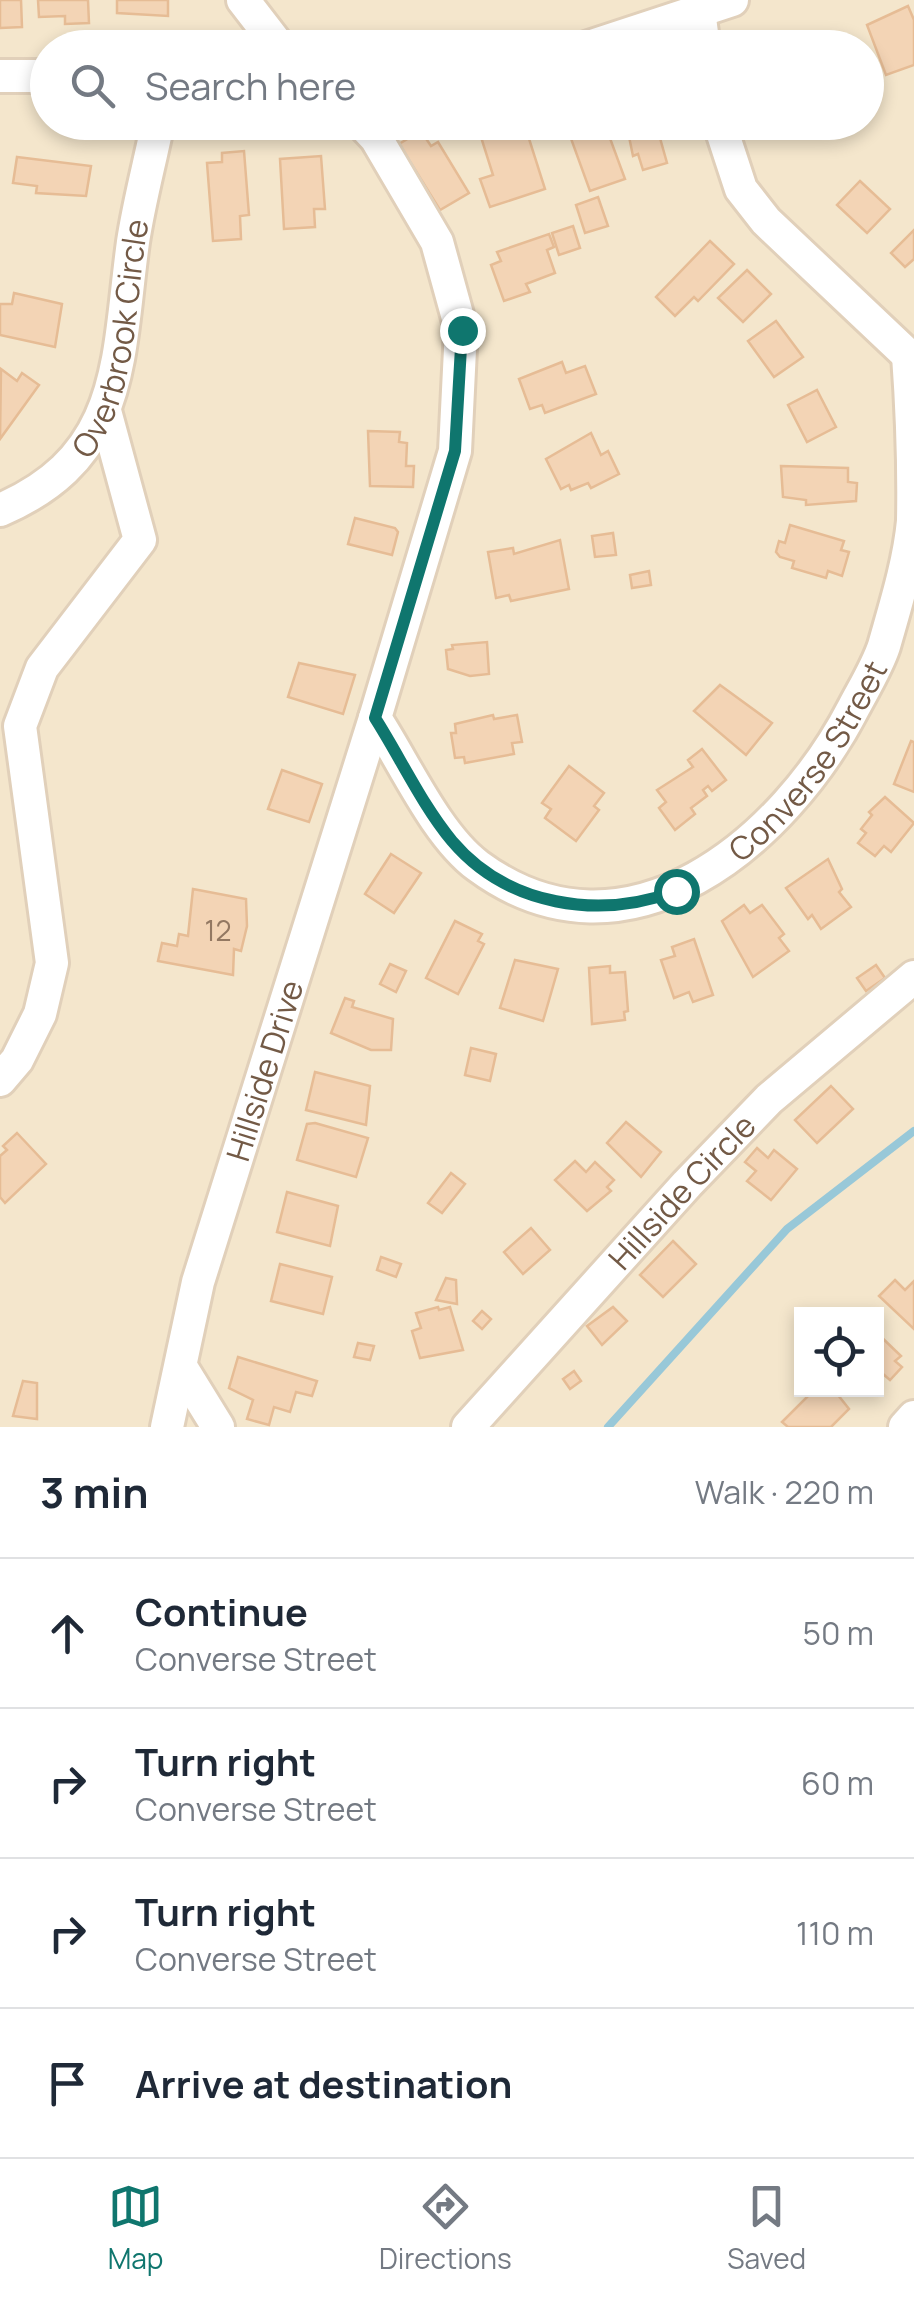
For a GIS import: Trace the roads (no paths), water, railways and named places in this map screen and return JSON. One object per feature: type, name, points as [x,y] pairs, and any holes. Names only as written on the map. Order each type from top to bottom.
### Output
[{"type":"street","points":[[243,0],[266,30]]},
{"type":"street","points":[[641,30],[732,0]]},
{"type":"street","points":[[699,11],[702,30]]},
{"type":"street","points":[[0,76],[30,76]]},
{"type":"street","name":"Overbrook Circle","points":[[0,510],[42,490],[68,467],[105,411],[118,369],[134,240],[154,140]]},
{"type":"street","points":[[375,718],[455,451],[462,330],[437,242],[377,140]]},
{"type":"street","points":[[725,140],[741,189],[766,221],[911,358]]},
{"type":"street","name":"Converse Street","points":[[375,718],[450,839],[475,864],[512,888],[562,903],[641,904],[676,891],[725,860],[780,814],[833,747],[882,652],[913,522],[911,358]]},
{"type":"street","points":[[0,1080],[17,1060],[40,1014],[52,962],[20,726],[42,668],[140,540],[105,411]]},
{"type":"street","name":"Hillside Drive","points":[[166,1427],[198,1282],[248,1112],[375,718]]},
{"type":"street","name":"Hillside Circle","points":[[468,1427],[686,1184],[769,1099],[914,977]]},
{"type":"street","points":[[181,1367],[218,1427]]},
{"type":"street","points":[[904,1427],[914,1417]]},
{"type":"waterway","points":[[608,1427],[787,1229],[914,1131]]}]
